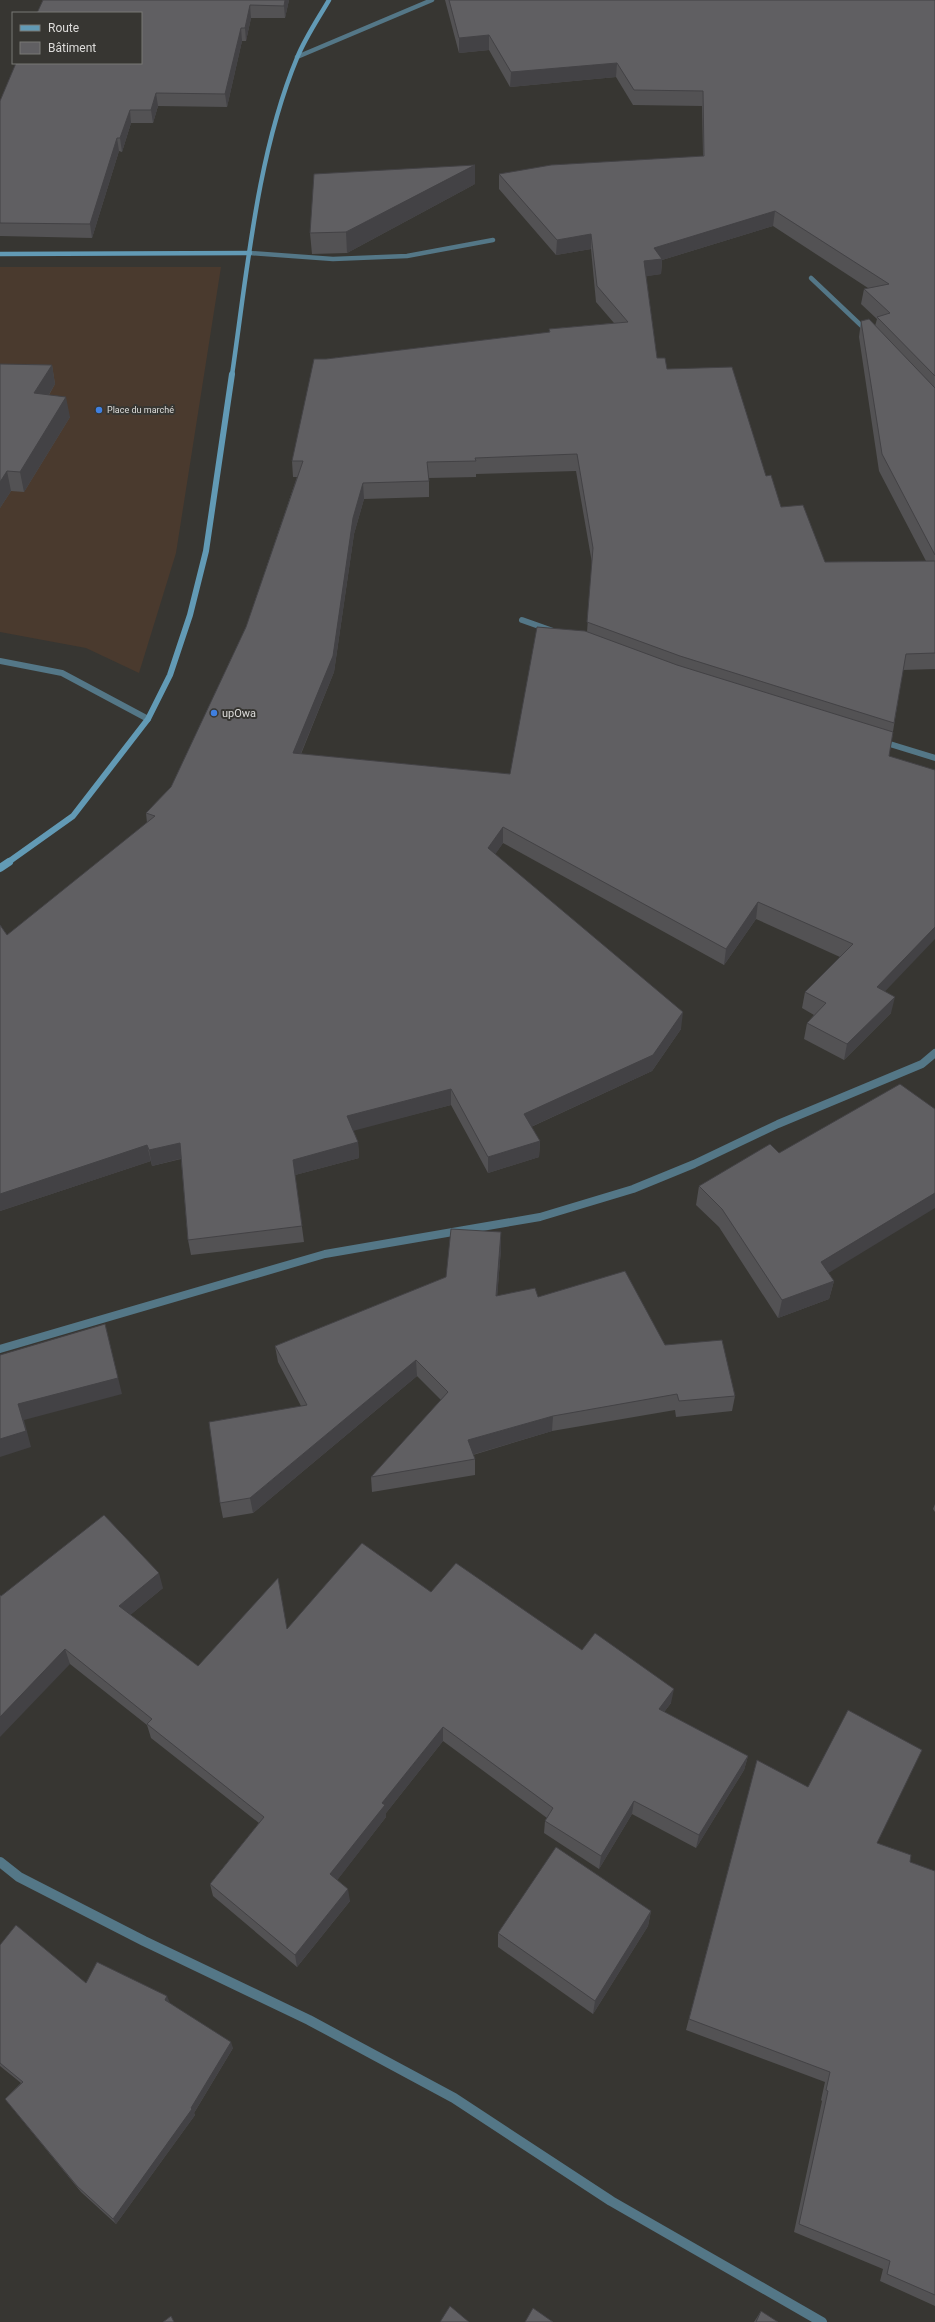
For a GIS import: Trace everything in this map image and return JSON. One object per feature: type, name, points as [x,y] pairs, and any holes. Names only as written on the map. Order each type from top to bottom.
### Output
[{"type":"main road","points":[[0,868],[73,816],[148,719],[170,675],[190,615],[206,551],[250,253],[265,166],[283,96],[298,57],[329,0]]},
{"type":"main road","points":[[0,254],[250,253]]},
{"type":"street","points":[[298,57],[432,0]]},
{"type":"street","points":[[250,253],[333,259],[407,256],[493,240]]},
{"type":"street","points":[[811,278],[870,334]]},
{"type":"street","points":[[522,620],[559,633]]},
{"type":"street","points":[[0,661],[62,673],[148,719]]},
{"type":"street","points":[[870,738],[935,758]]},
{"type":"street","points":[[0,1349],[324,1254],[540,1217],[633,1189],[694,1164],[778,1124],[922,1064],[935,1053]]},
{"type":"street","points":[[0,1862],[19,1876],[144,1941],[309,2020],[454,2098],[611,2201],[822,2322]]},
{"type":"shaded area","name":"Place du marché","points":[[0,267],[221,267],[176,553],[139,673],[86,648],[0,632]]},
{"type":"building","points":[[43,0],[285,0],[284,6],[250,5],[245,28],[241,28],[225,94],[156,93],[151,110],[130,110],[120,138],[117,138],[90,224],[0,223],[0,101],[16,64],[142,64],[142,12],[37,12]]},
{"type":"building","points":[[449,0],[935,0],[935,376],[877,317],[890,313],[864,289],[889,284],[775,211],[654,248],[662,259],[644,261],[657,358],[665,358],[667,369],[732,367],[766,476],[771,475],[781,507],[803,505],[825,562],[935,561],[935,653],[906,654],[894,723],[680,656],[587,622],[593,548],[577,454],[475,458],[476,461],[427,462],[429,481],[363,483],[353,518],[333,656],[293,753],[510,774],[537,627],[585,631],[677,665],[893,732],[889,756],[935,770],[935,927],[877,987],[895,997],[847,1044],[807,1023],[826,1003],[805,992],[853,944],[758,902],[726,949],[503,827],[488,848],[683,1012],[653,1055],[524,1114],[540,1141],[488,1157],[451,1089],[347,1116],[358,1142],[293,1160],[302,1226],[188,1240],[180,1143],[149,1150],[147,1145],[0,1194],[0,925],[7,935],[155,816],[146,813],[171,787],[246,627],[303,461],[292,461],[314,359],[326,359],[550,332],[549,329],[628,322],[597,286],[591,234],[557,240],[499,174],[551,165],[704,156],[703,91],[634,90],[617,63],[511,72],[489,35],[459,38]]},
{"type":"building","points":[[475,165],[346,232],[310,233],[314,174]]},
{"type":"building","points":[[869,319],[935,388],[935,555],[882,454],[861,321]]},
{"type":"building","points":[[0,364],[52,365],[34,393],[66,397],[20,472],[7,471],[0,482]]},
{"type":"building","points":[[900,1084],[935,1109],[935,1193],[821,1262],[834,1281],[782,1300],[722,1209],[699,1186],[770,1144],[779,1153]]},
{"type":"building","points":[[451,1229],[501,1232],[496,1296],[535,1288],[538,1297],[625,1271],[665,1345],[722,1340],[735,1396],[679,1401],[677,1394],[553,1416],[468,1440],[475,1459],[371,1477],[448,1392],[416,1360],[250,1498],[220,1503],[209,1422],[307,1405],[275,1346],[446,1277]]},
{"type":"building","points":[[105,1324],[118,1378],[18,1404],[26,1431],[0,1439],[0,1355]]},
{"type":"building","points":[[104,1515],[159,1573],[119,1606],[198,1666],[278,1578],[287,1629],[362,1543],[431,1592],[456,1563],[582,1650],[595,1633],[674,1689],[659,1709],[748,1756],[699,1835],[634,1801],[601,1856],[545,1821],[553,1808],[443,1727],[382,1803],[385,1805],[330,1874],[348,1889],[295,1955],[210,1884],[264,1817],[147,1724],[152,1719],[65,1649],[0,1717],[0,1595],[1,1596]]},
{"type":"building","points":[[848,1710],[922,1750],[877,1843],[911,1855],[910,1862],[935,1871],[935,2295],[887,2274],[890,2261],[799,2224],[828,2091],[826,2090],[830,2072],[689,2019],[757,1760],[808,1787]]},
{"type":"building","points":[[556,1847],[651,1911],[595,2001],[498,1933]]},
{"type":"building","points":[[16,1925],[86,1983],[97,1962],[167,1996],[165,2000],[231,2042],[191,2108],[192,2109],[113,2219],[77,2186],[5,2099],[23,2082],[0,2063],[0,1945]]},
{"type":"building","points":[[450,2306],[469,2322],[440,2322]]},
{"type":"building","points":[[533,2308],[553,2322],[525,2322]]},
{"type":"building","points":[[761,2311],[778,2322],[756,2322]]},
{"type":"building","points":[[171,2316],[174,2322],[163,2322]]},
{"type":"place","name":"Place du marché","points":[[99,410]]},
{"type":"place","name":"upOwa","points":[[214,713]]}]
